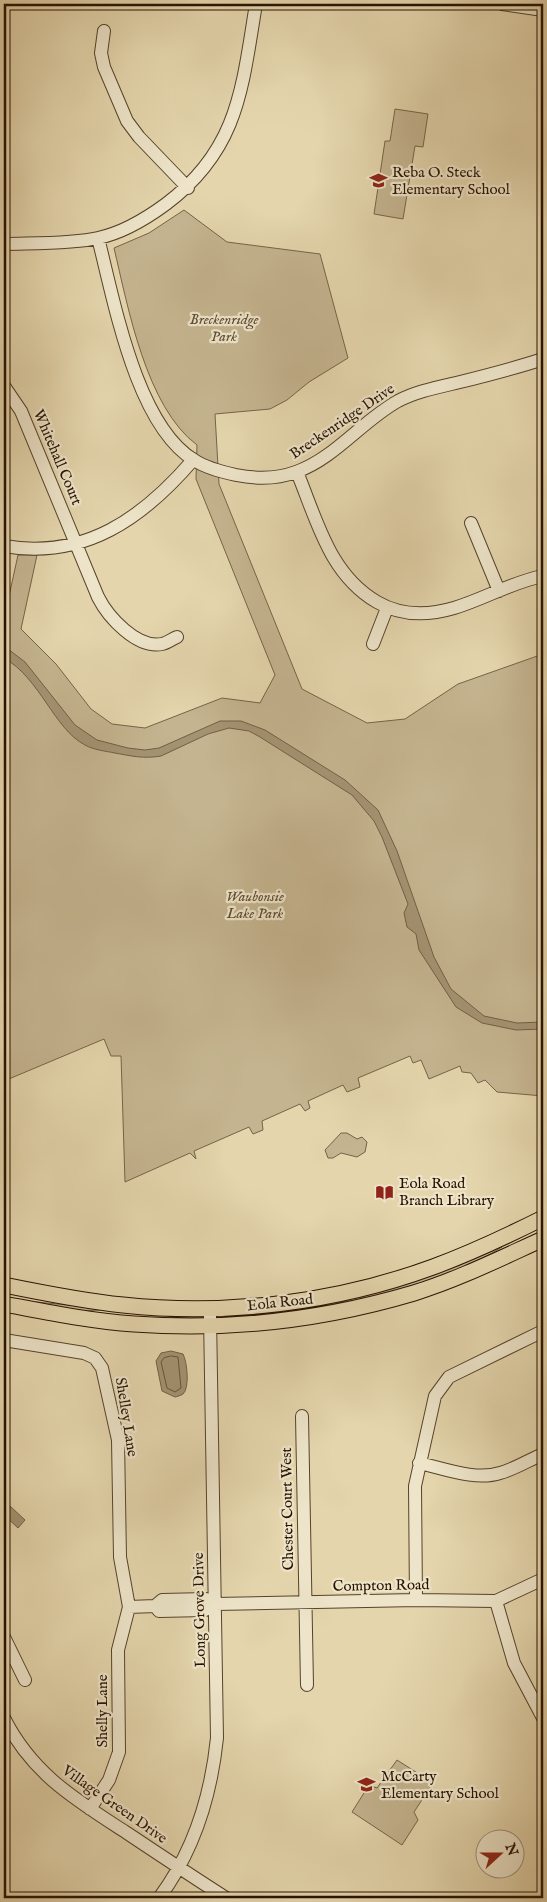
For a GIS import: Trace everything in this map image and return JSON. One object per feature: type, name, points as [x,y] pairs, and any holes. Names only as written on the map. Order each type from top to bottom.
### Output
[{"type":"main road","name":"Eola Road","points":[[4,1285],[122,1305],[210,1308],[303,1300],[402,1278],[465,1255],[543,1218]]},
{"type":"main road","name":"Eola Road","points":[[4,1304],[102,1321],[170,1326],[210,1327],[292,1320],[370,1305],[453,1279],[543,1238]]},
{"type":"street","points":[[4,244],[98,238],[155,212],[188,188],[216,153],[231,124],[243,80],[256,4]]},
{"type":"street","points":[[502,4],[543,10]]},
{"type":"street","points":[[104,31],[101,53],[104,68],[127,121],[139,137],[188,188]]},
{"type":"street","name":"Breckenridge Drive","points":[[98,238],[122,336],[150,405],[163,428],[193,460],[211,468],[247,477],[264,478],[297,472],[326,455],[381,412],[399,401],[429,390],[543,359]]},
{"type":"street","name":"Whitehall Court","points":[[4,386],[21,410],[102,604],[116,623],[134,636],[151,644],[163,644],[177,637]]},
{"type":"street","points":[[4,546],[32,548],[77,544],[114,528],[138,514],[164,493],[193,460]]},
{"type":"street","points":[[297,472],[328,548],[341,572],[356,588],[387,608],[406,613],[434,613],[454,608],[543,576]]},
{"type":"street","points":[[471,523],[499,591]]},
{"type":"street","points":[[373,644],[387,608]]},
{"type":"street","name":"Long Grove Drive","points":[[159,1898],[180,1868],[205,1806],[216,1753],[210,1308]]},
{"type":"street","points":[[416,1600],[414,1502],[419,1463],[432,1405],[440,1386],[448,1377],[543,1331]]},
{"type":"street","name":"Shelley Lane","points":[[4,1340],[90,1355],[102,1368],[118,1440],[120,1557],[129,1607]]},
{"type":"street","name":"Chester Court West","points":[[302,1416],[307,1685]]},
{"type":"street","points":[[419,1463],[466,1473],[490,1475],[508,1470],[543,1454]]},
{"type":"street","name":"Compton Road","points":[[129,1607],[155,1606],[159,1611],[201,1610],[215,1604],[416,1600],[496,1601],[543,1579]]},
{"type":"street","points":[[496,1601],[514,1663],[542,1714]]},
{"type":"street","name":"Shelly Lane","points":[[90,1809],[109,1780],[119,1752],[118,1650],[129,1607]]},
{"type":"street","points":[[4,1638],[25,1680]]},
{"type":"street","name":"Village Green Drive","points":[[4,1718],[24,1750],[37,1766],[68,1794],[226,1898]]},
{"type":"green space","points":[[395,109],[428,114],[423,147],[415,146],[403,219],[374,214],[385,141],[390,141]]},
{"type":"green space","name":"Waubonsie Lake Park","points":[[184,210],[227,242],[320,254],[348,358],[309,382],[287,400],[270,409],[215,414],[219,484],[302,689],[367,723],[405,719],[458,684],[543,654],[543,1096],[497,1092],[485,1080],[478,1083],[471,1073],[462,1072],[460,1066],[429,1079],[421,1060],[413,1063],[410,1056],[358,1078],[360,1087],[347,1092],[343,1085],[308,1101],[310,1108],[305,1111],[300,1104],[262,1121],[263,1130],[253,1134],[249,1127],[194,1151],[196,1159],[190,1153],[125,1182],[121,1056],[111,1056],[104,1039],[4,1081],[4,619],[18,555],[37,555],[21,629],[56,664],[91,709],[112,724],[145,728],[222,698],[260,703],[275,675],[196,479],[197,445],[179,428],[164,406],[152,382],[133,326],[114,248],[149,233]]},
{"type":"green space","points":[[341,1133],[347,1133],[357,1139],[362,1137],[367,1142],[365,1152],[357,1157],[341,1153],[333,1158],[328,1158],[325,1150]]},
{"type":"green space","points":[[500,1245],[502,1247],[481,1260],[435,1279],[363,1299],[314,1308]]},
{"type":"green space","points":[[36,1302],[100,1308],[100,1310],[80,1311],[36,1304]]},
{"type":"green space","points":[[397,1760],[433,1783],[414,1812],[418,1820],[402,1845],[352,1812],[369,1785],[377,1788]]},
{"type":"water","points":[[4,646],[25,662],[75,725],[97,740],[128,748],[145,750],[159,748],[220,721],[241,721],[265,730],[345,780],[378,810],[397,851],[434,957],[451,989],[484,1016],[517,1023],[543,1022],[543,1029],[516,1030],[482,1023],[456,1007],[419,950],[416,934],[407,927],[404,913],[408,904],[382,837],[374,821],[352,795],[249,731],[229,728],[208,734],[155,757],[132,756],[88,747],[64,727],[27,678],[17,667],[4,658]]},
{"type":"water","points":[[171,1351],[183,1354],[187,1368],[187,1386],[185,1391],[175,1397],[162,1391],[156,1361],[161,1353]]},
{"type":"water","points":[[10,1506],[25,1520],[18,1528],[4,1515]]},
{"type":"place","name":"Reba O. Steck Elementary School","points":[[378,181]]},
{"type":"place","name":"Eola Road Branch Library","points":[[385,1192]]},
{"type":"place","name":"McCarty Elementary School","points":[[367,1785]]},
{"type":"park label","name":"Breckenridge Park","points":[[224,328]]}]
